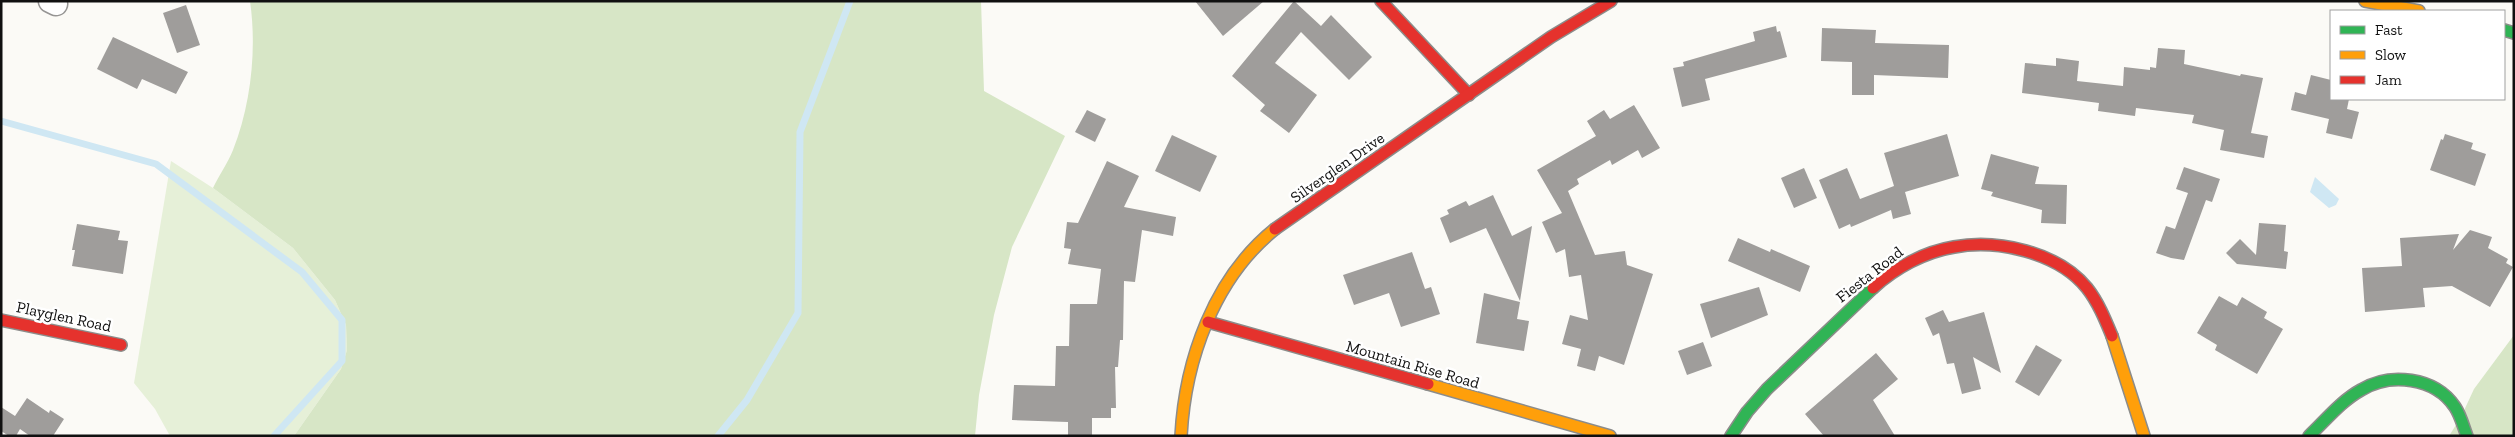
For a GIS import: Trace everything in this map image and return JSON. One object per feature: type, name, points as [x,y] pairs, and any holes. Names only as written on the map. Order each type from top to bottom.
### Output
[{"type":"street","points":[[1382,1],[1468,95]]},
{"type":"street","name":"Silverglen Drive","points":[[1181,436],[1182,410],[1188,376],[1208,322],[1229,279],[1254,248],[1375,158],[1593,10],[1611,1]]},
{"type":"street","points":[[2365,1],[2414,10]]},
{"type":"street","name":"Fiesta Road","points":[[1731,436],[1770,387],[1849,309],[1890,274],[1919,256],[1948,246],[1970,243],[2013,249],[2059,263],[2088,289],[2106,322],[2144,436]]},
{"type":"street","name":"Playglen Road","points":[[1,320],[121,345]]},
{"type":"street","name":"Mountain Rise Road","points":[[1208,322],[1610,436]]},
{"type":"street","points":[[2309,436],[2342,404],[2371,384],[2401,378],[2428,386],[2454,405],[2467,436]]},
{"type":"green space","points":[[250,1],[981,1],[984,91],[1065,136],[1012,247],[994,315],[979,395],[975,436],[294,436],[341,369],[347,350],[346,325],[335,300],[293,248],[213,188],[233,150],[248,96],[253,38]]},
{"type":"green space","points":[[171,161],[213,188],[293,248],[335,300],[346,325],[347,350],[341,369],[294,436],[170,436],[155,409],[134,383]]},
{"type":"green space","points":[[2514,335],[2514,436],[2449,436],[2461,417],[2474,389]]},
{"type":"water","points":[[2315,177],[2339,199],[2336,205],[2329,208],[2310,192]]},
{"type":"building","points":[[1195,1],[1264,1],[1223,36]]},
{"type":"building","points":[[1294,1],[1321,26],[1331,15],[1372,57],[1349,80],[1301,32],[1275,63],[1317,95],[1289,133],[1260,111],[1265,105],[1232,76]]},
{"type":"building","points":[[186,5],[200,45],[177,53],[163,13]]},
{"type":"building","points":[[1776,26],[1777,32],[1780,31],[1787,57],[1705,79],[1710,100],[1682,107],[1673,68],[1684,66],[1683,62],[1755,41],[1753,32]]},
{"type":"building","points":[[1822,28],[1876,30],[1875,43],[1949,45],[1948,78],[1874,75],[1874,95],[1852,95],[1852,62],[1821,61]]},
{"type":"building","points":[[113,37],[188,72],[176,94],[142,79],[137,89],[97,69]]},
{"type":"building","points":[[2158,48],[2185,50],[2184,64],[2240,76],[2241,74],[2263,78],[2251,133],[2268,136],[2264,158],[2220,150],[2224,130],[2192,123],[2194,115],[2136,108],[2135,116],[2098,111],[2099,103],[2022,93],[2025,63],[2056,66],[2056,58],[2079,61],[2077,81],[2123,86],[2124,67],[2150,70],[2150,67],[2156,68]]},
{"type":"building","points":[[2311,75],[2330,80],[2330,100],[2349,100],[2347,109],[2359,112],[2352,139],[2326,133],[2329,119],[2291,110],[2295,92],[2306,95]]},
{"type":"building","points":[[1634,105],[1660,148],[1642,158],[1638,150],[1612,165],[1610,160],[1577,179],[1579,184],[1568,191],[1595,255],[1625,251],[1627,265],[1653,274],[1624,365],[1599,356],[1595,371],[1577,366],[1581,349],[1562,344],[1570,315],[1588,320],[1581,275],[1569,277],[1565,249],[1556,253],[1542,222],[1562,213],[1537,170],[1596,136],[1587,121],[1604,110],[1610,119]]},
{"type":"building","points":[[1087,110],[1106,119],[1095,142],[1075,132]]},
{"type":"building","points":[[1947,134],[1959,176],[1905,192],[1911,214],[1893,219],[1891,210],[1851,227],[1850,224],[1839,229],[1819,180],[1847,168],[1860,199],[1894,186],[1884,153]]},
{"type":"building","points":[[2445,134],[2473,143],[2471,149],[2486,154],[2475,186],[2430,170],[2441,139],[2443,140]]},
{"type":"building","points":[[1172,135],[1217,156],[1200,192],[1155,171]]},
{"type":"building","points":[[1991,154],[2039,167],[2035,184],[2067,185],[2066,224],[2041,223],[2042,210],[1991,196],[1993,192],[1981,189]]},
{"type":"building","points":[[1107,161],[1139,176],[1124,207],[1176,217],[1173,236],[1142,230],[1135,282],[1124,281],[1123,340],[1120,340],[1118,367],[1115,367],[1116,408],[1111,408],[1111,418],[1092,418],[1092,436],[1068,436],[1068,422],[1012,420],[1014,385],[1055,386],[1056,346],[1069,346],[1070,304],[1097,304],[1101,269],[1068,264],[1071,249],[1064,248],[1067,222],[1078,223]]},
{"type":"building","points":[[2184,167],[2220,179],[2212,202],[2206,200],[2184,260],[2156,253],[2166,226],[2175,229],[2188,193],[2176,189]]},
{"type":"building","points":[[1804,168],[1817,198],[1794,208],[1781,178]]},
{"type":"building","points":[[1493,195],[1512,236],[1532,226],[1520,301],[1486,228],[1450,243],[1440,218],[1449,214],[1447,210],[1466,201],[1469,206]]},
{"type":"building","points":[[2259,223],[2286,225],[2284,251],[2288,252],[2286,269],[2237,264],[2226,253],[2240,239],[2256,255]]},
{"type":"building","points":[[77,224],[120,231],[118,240],[128,241],[123,274],[72,266],[75,250],[72,250]]},
{"type":"building","points":[[2470,230],[2492,237],[2488,248],[2508,259],[2506,263],[2513,267],[2490,307],[2452,286],[2423,288],[2425,307],[2365,312],[2362,268],[2402,266],[2400,238],[2459,234],[2453,250]]},
{"type":"building","points":[[1738,238],[1770,252],[1771,249],[1810,266],[1800,292],[1728,261]]},
{"type":"building","points":[[1412,252],[1425,289],[1431,287],[1440,314],[1401,327],[1389,293],[1354,305],[1343,275]]},
{"type":"building","points":[[1759,287],[1768,315],[1711,338],[1700,304]]},
{"type":"building","points":[[1484,293],[1520,302],[1517,319],[1529,321],[1524,351],[1476,343]]},
{"type":"building","points":[[2219,296],[2237,306],[2242,297],[2267,312],[2264,318],[2283,329],[2257,374],[2215,350],[2217,345],[2197,333]]},
{"type":"building","points":[[1943,310],[1949,322],[1984,312],[2001,373],[1973,357],[1981,389],[1962,394],[1954,363],[1947,364],[1939,333],[1933,336],[1925,318]]},
{"type":"building","points":[[1703,342],[1712,366],[1687,375],[1678,351]]},
{"type":"building","points":[[2036,345],[2062,360],[2039,396],[2015,382]]},
{"type":"building","points":[[1876,353],[1898,379],[1873,400],[1895,436],[1824,436],[1805,414]]},
{"type":"building","points":[[27,398],[49,413],[50,410],[64,419],[53,436],[30,436],[20,429],[16,436],[9,436],[1,431],[1,407],[15,416]]},
{"type":"waterway","points":[[718,436],[747,400],[798,313],[800,132],[850,1]]},
{"type":"waterway","points":[[1,121],[156,164],[302,272],[342,320],[342,361],[274,436]]},
{"type":"traffic: fast","points":[[2505,30],[2514,33]]},
{"type":"traffic: fast","points":[[1731,436],[1747,412],[1767,389],[1873,288]]},
{"type":"traffic: fast","points":[[2309,436],[2340,405],[2354,394],[2373,384],[2398,380],[2424,384],[2436,389],[2446,397],[2457,410],[2467,436]]},
{"type":"traffic: slow","points":[[2365,1],[2414,10]]},
{"type":"traffic: slow","points":[[1181,436],[1189,378],[1196,350],[1207,322],[1235,271],[1275,229]]},
{"type":"traffic: slow","points":[[2112,336],[2144,436]]},
{"type":"traffic: slow","points":[[1428,384],[1610,436]]},
{"type":"traffic: jam","points":[[1381,1],[1469,95]]},
{"type":"traffic: jam","points":[[1275,229],[1551,37],[1611,1]]},
{"type":"traffic: jam","points":[[1873,288],[1910,262],[1943,249],[1971,245],[2007,247],[2044,257],[2060,265],[2075,276],[2095,299],[2112,336]]},
{"type":"traffic: jam","points":[[1,320],[121,345]]},
{"type":"traffic: jam","points":[[1208,322],[1428,384]]}]
